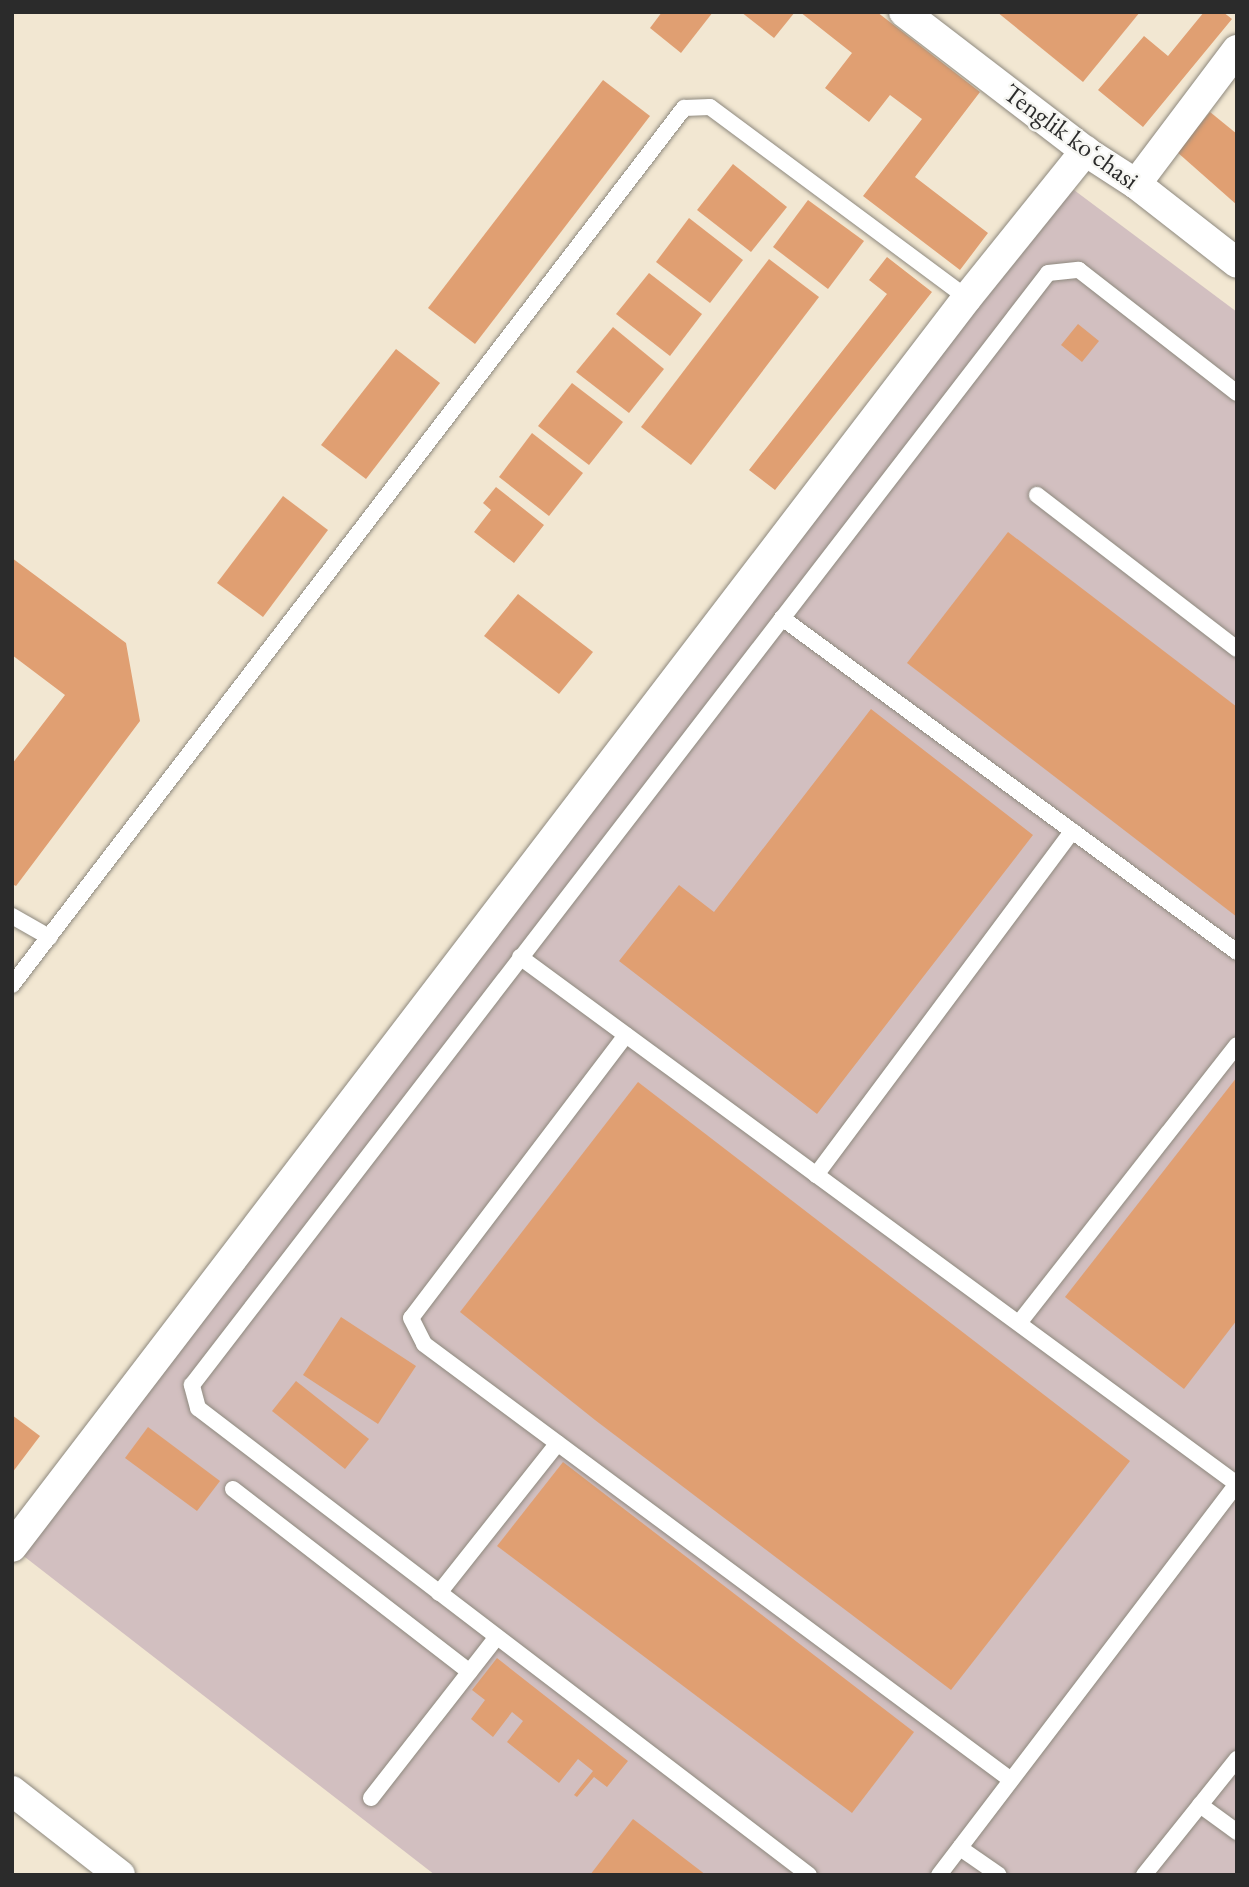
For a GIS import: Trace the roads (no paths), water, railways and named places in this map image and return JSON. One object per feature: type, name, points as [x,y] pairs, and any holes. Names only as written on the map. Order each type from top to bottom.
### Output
[{"type":"street","name":"Tenglik koʻchasi","points":[[904,12],[1085,151],[1136,184],[1237,263]]},
{"type":"street","points":[[1136,184],[1237,50]]},
{"type":"street","points":[[12,1547],[967,298],[1085,151]]},
{"type":"street","points":[[12,1791],[120,1875]]},
{"type":"lane","points":[[12,985],[684,108],[710,107],[967,298]]},
{"type":"lane","points":[[809,1875],[198,1409],[192,1385],[1048,273],[1079,270],[1237,393]]},
{"type":"lane","points":[[1037,495],[1237,649]]},
{"type":"lane","points":[[782,618],[1237,952]]},
{"type":"lane","points":[[816,1175],[1072,831]]},
{"type":"lane","points":[[12,916],[48,937]]},
{"type":"lane","points":[[520,957],[1237,1484],[939,1875]]},
{"type":"lane","points":[[626,1035],[411,1318],[424,1344],[1011,1780]]},
{"type":"lane","points":[[1019,1323],[1237,1045]]},
{"type":"lane","points":[[439,1592],[558,1444]]},
{"type":"lane","points":[[233,1489],[470,1672]]},
{"type":"lane","points":[[371,1798],[498,1637]]},
{"type":"lane","points":[[1144,1875],[1237,1759]]},
{"type":"lane","points":[[1200,1805],[1237,1832]]},
{"type":"lane","points":[[960,1848],[999,1875]]}]
